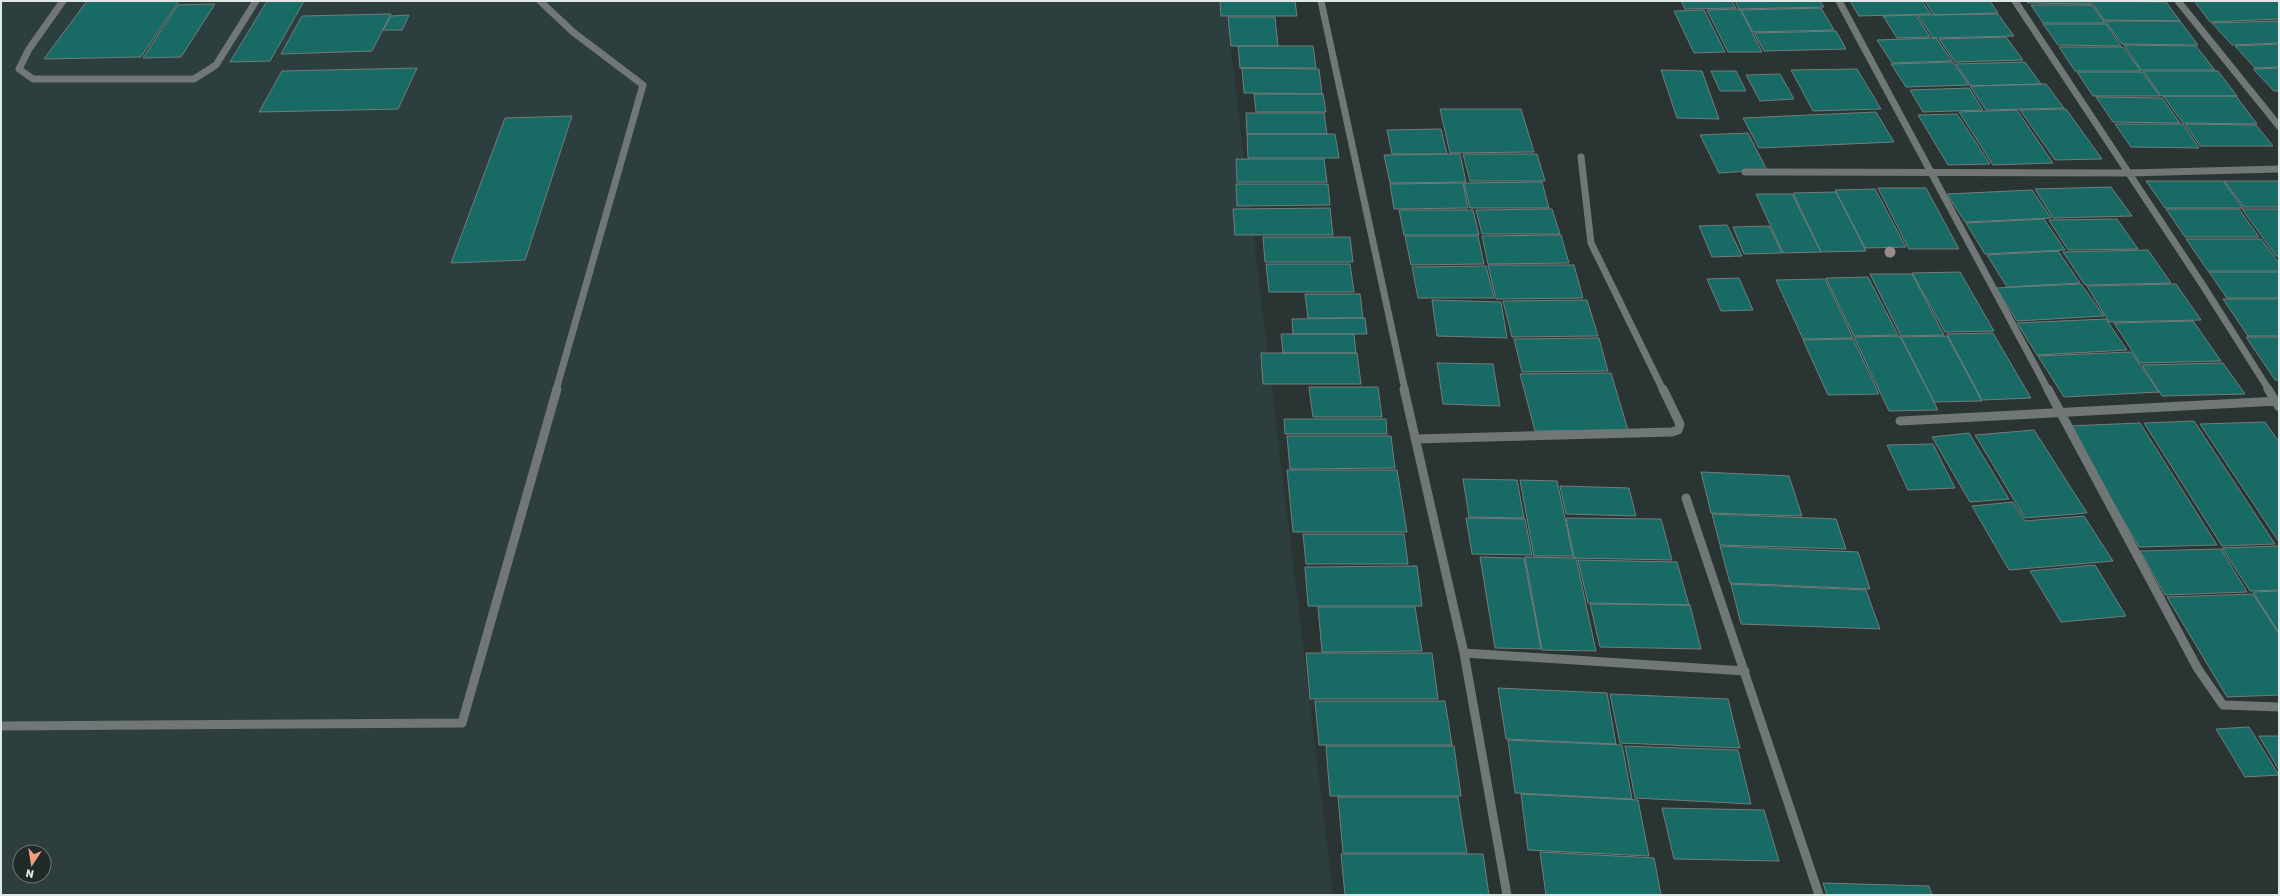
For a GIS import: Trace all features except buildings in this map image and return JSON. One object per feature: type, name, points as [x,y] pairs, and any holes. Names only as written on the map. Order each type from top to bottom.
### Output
[{"type":"street","points":[[64,1],[29,49],[19,69],[33,79],[194,79],[216,64],[256,1]]},
{"type":"street","points":[[1,726],[462,722],[643,85],[573,32],[540,1]]},
{"type":"street","points":[[1321,1],[1415,438],[1464,653],[1507,895]]},
{"type":"street","points":[[1839,1],[2059,413],[2198,669],[2223,705],[2279,707]]},
{"type":"street","points":[[2015,1],[2129,173],[2278,403]]},
{"type":"street","points":[[2178,1],[2279,126]]},
{"type":"street","points":[[1415,438],[1672,432],[1678,430],[1680,424],[1591,243],[1581,157]]},
{"type":"street","points":[[1745,172],[2129,173],[2279,169]]},
{"type":"street","points":[[1900,421],[2278,403]]},
{"type":"street","points":[[1686,498],[1745,671],[1818,895]]},
{"type":"street","points":[[1464,653],[1745,671]]},
{"type":"shaded area","points":[[1,1],[1225,1],[1333,895],[1,895]]}]
